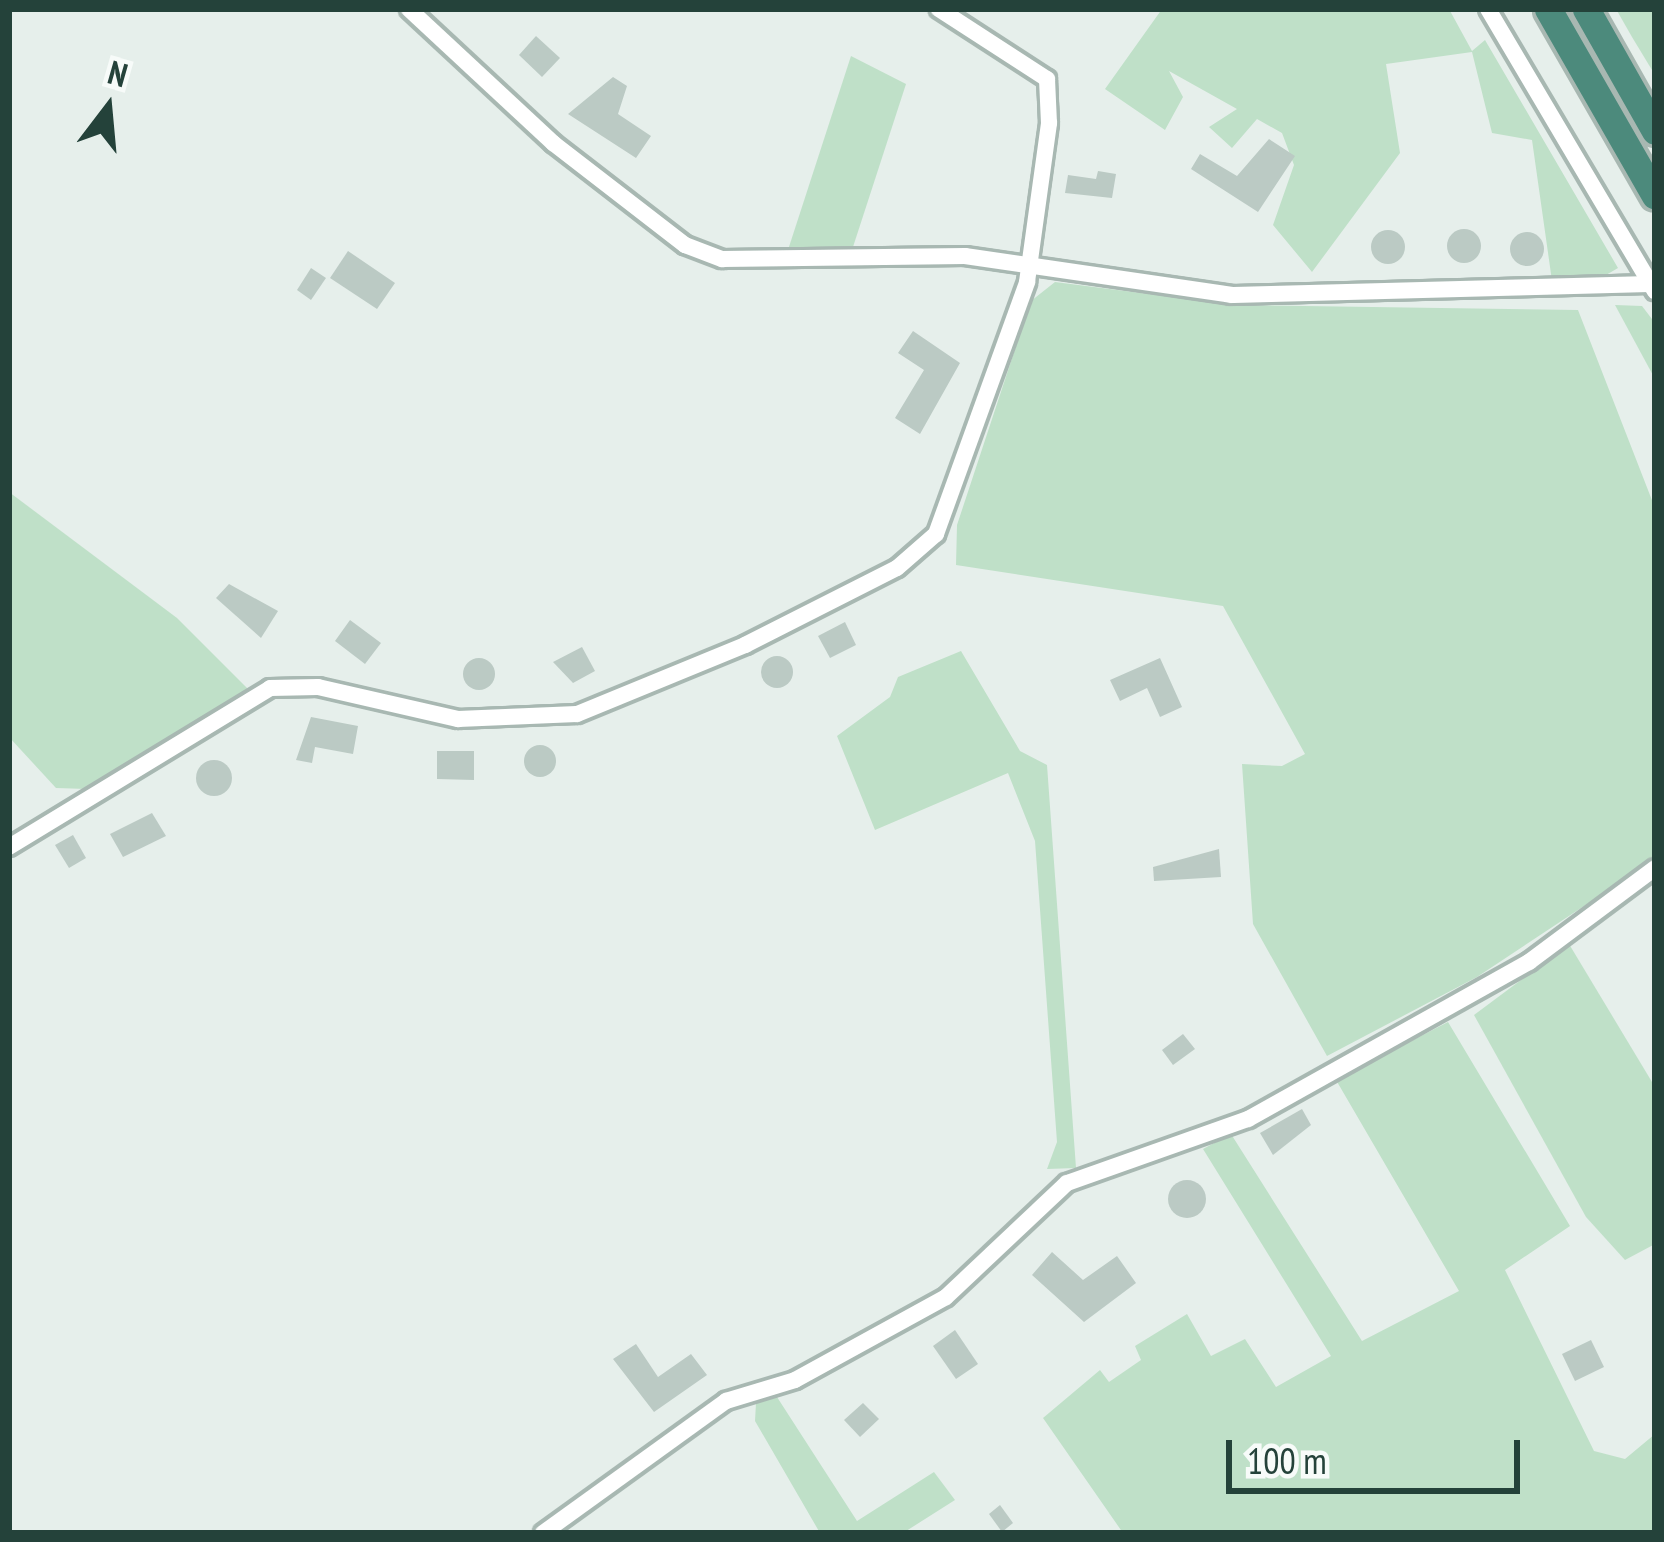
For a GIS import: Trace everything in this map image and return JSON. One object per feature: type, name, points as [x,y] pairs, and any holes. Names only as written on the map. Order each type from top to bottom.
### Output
[{"type":"highway","points":[[1548,9],[1655,196]]},
{"type":"highway","points":[[1586,9],[1655,130]]},
{"type":"street","points":[[409,9],[685,245],[757,262],[898,254],[1232,295],[1653,287],[1488,9]]},
{"type":"street","points":[[9,848],[270,688],[318,687],[458,718],[577,714],[897,568],[936,534],[1025,267],[1047,80],[939,9]]},
{"type":"street","points":[[543,1533],[726,1401],[795,1380],[946,1297],[1067,1183],[1248,1119],[1529,962],[1655,868]]},
{"type":"green space","points":[[1162,9],[1449,9],[1472,51],[1485,40],[1618,268],[1594,282],[1552,281],[1532,140],[1492,133],[1472,52],[1386,64],[1400,153],[1312,272],[1273,225],[1294,165],[1282,133],[1257,119],[1232,148],[1209,127],[1237,109],[1169,71],[1183,97],[1165,130],[1105,89]]},
{"type":"green space","points":[[1616,9],[1655,9],[1655,75],[1632,37]]},
{"type":"green space","points":[[851,56],[906,84],[852,250],[787,253]]},
{"type":"green space","points":[[1055,282],[1234,305],[1578,310],[1655,508],[1655,859],[1477,977],[1327,1056],[1253,924],[1242,764],[1282,766],[1305,754],[1223,606],[956,565],[957,525],[1031,301]]},
{"type":"green space","points":[[1615,305],[1642,306],[1655,323],[1655,379]]},
{"type":"green space","points":[[9,492],[177,618],[249,690],[87,789],[56,788],[9,737]]},
{"type":"green space","points":[[961,651],[1020,751],[1047,765],[1076,1168],[1047,1169],[1057,1142],[1035,841],[1008,773],[875,830],[837,736],[890,697],[898,677]]},
{"type":"green space","points":[[1569,944],[1655,1087],[1655,1244],[1625,1260],[1586,1217],[1474,1015]]},
{"type":"green space","points":[[1448,1022],[1570,1226],[1505,1270],[1594,1451],[1625,1459],[1655,1434],[1655,1533],[1123,1533],[1043,1418],[1100,1370],[1109,1382],[1141,1360],[1135,1346],[1187,1314],[1211,1356],[1245,1339],[1276,1387],[1331,1356],[1203,1149],[1231,1134],[1362,1341],[1459,1291],[1336,1080]]},
{"type":"green space","points":[[777,1397],[857,1521],[934,1472],[955,1500],[903,1533],[820,1533],[755,1421],[756,1403]]},
{"type":"building","points":[[536,36],[560,58],[542,77],[519,55]]},
{"type":"building","points":[[613,77],[627,86],[618,114],[651,136],[636,158],[568,114]]},
{"type":"building","points":[[1269,139],[1295,156],[1258,212],[1191,169],[1200,154],[1237,176]]},
{"type":"building","points":[[1098,171],[1116,174],[1112,198],[1065,193],[1068,175],[1096,179]]},
{"type":"building","points":[[1464,229],[1476,234],[1481,246],[1476,258],[1464,263],[1452,258],[1447,246],[1452,234]]},
{"type":"building","points":[[1388,230],[1400,235],[1405,247],[1400,259],[1388,264],[1376,259],[1371,247],[1376,235]]},
{"type":"building","points":[[1527,232],[1539,237],[1544,249],[1539,261],[1527,266],[1515,261],[1510,249],[1515,237]]},
{"type":"building","points":[[348,251],[395,283],[377,309],[330,278]]},
{"type":"building","points":[[311,268],[326,278],[311,300],[297,290]]},
{"type":"building","points":[[913,331],[960,363],[920,434],[895,418],[924,370],[898,353]]},
{"type":"building","points":[[229,584],[278,611],[261,638],[216,598]]},
{"type":"building","points":[[350,620],[381,643],[365,664],[335,641]]},
{"type":"building","points":[[845,622],[856,645],[830,658],[818,636]]},
{"type":"building","points":[[582,647],[595,671],[573,683],[553,662]]},
{"type":"building","points":[[777,656],[788,661],[793,672],[788,683],[777,688],[766,683],[761,672],[766,661]]},
{"type":"building","points":[[479,658],[491,662],[495,674],[491,686],[479,690],[467,686],[463,674],[467,662]]},
{"type":"building","points":[[1160,658],[1182,707],[1160,717],[1147,688],[1120,701],[1110,680]]},
{"type":"building","points":[[311,717],[358,726],[353,754],[315,747],[312,763],[296,760]]},
{"type":"building","points":[[540,745],[551,750],[556,761],[551,772],[540,777],[529,772],[524,761],[529,750]]},
{"type":"building","points":[[437,751],[474,751],[474,780],[437,779]]},
{"type":"building","points":[[214,760],[227,765],[232,778],[227,791],[214,796],[201,791],[196,778],[201,765]]},
{"type":"building","points":[[152,813],[166,836],[123,857],[110,834]]},
{"type":"building","points":[[73,835],[86,858],[69,868],[55,845]]},
{"type":"building","points":[[1219,849],[1221,877],[1154,881],[1153,867]]},
{"type":"building","points":[[1183,1034],[1195,1049],[1173,1065],[1162,1050]]},
{"type":"building","points":[[1302,1109],[1311,1125],[1273,1155],[1260,1133]]},
{"type":"building","points":[[1187,1180],[1200,1186],[1206,1199],[1200,1212],[1187,1218],[1174,1212],[1168,1199],[1174,1186]]},
{"type":"building","points":[[1052,1252],[1083,1280],[1117,1256],[1136,1283],[1084,1322],[1032,1275]]},
{"type":"building","points":[[955,1330],[978,1364],[956,1379],[933,1346]]},
{"type":"building","points":[[1591,1340],[1604,1367],[1575,1381],[1562,1354]]},
{"type":"building","points":[[636,1344],[658,1377],[691,1354],[707,1375],[654,1412],[613,1359]]},
{"type":"building","points":[[863,1403],[879,1419],[860,1437],[844,1420]]},
{"type":"building","points":[[1000,1505],[1013,1523],[1002,1532],[989,1514]]}]
